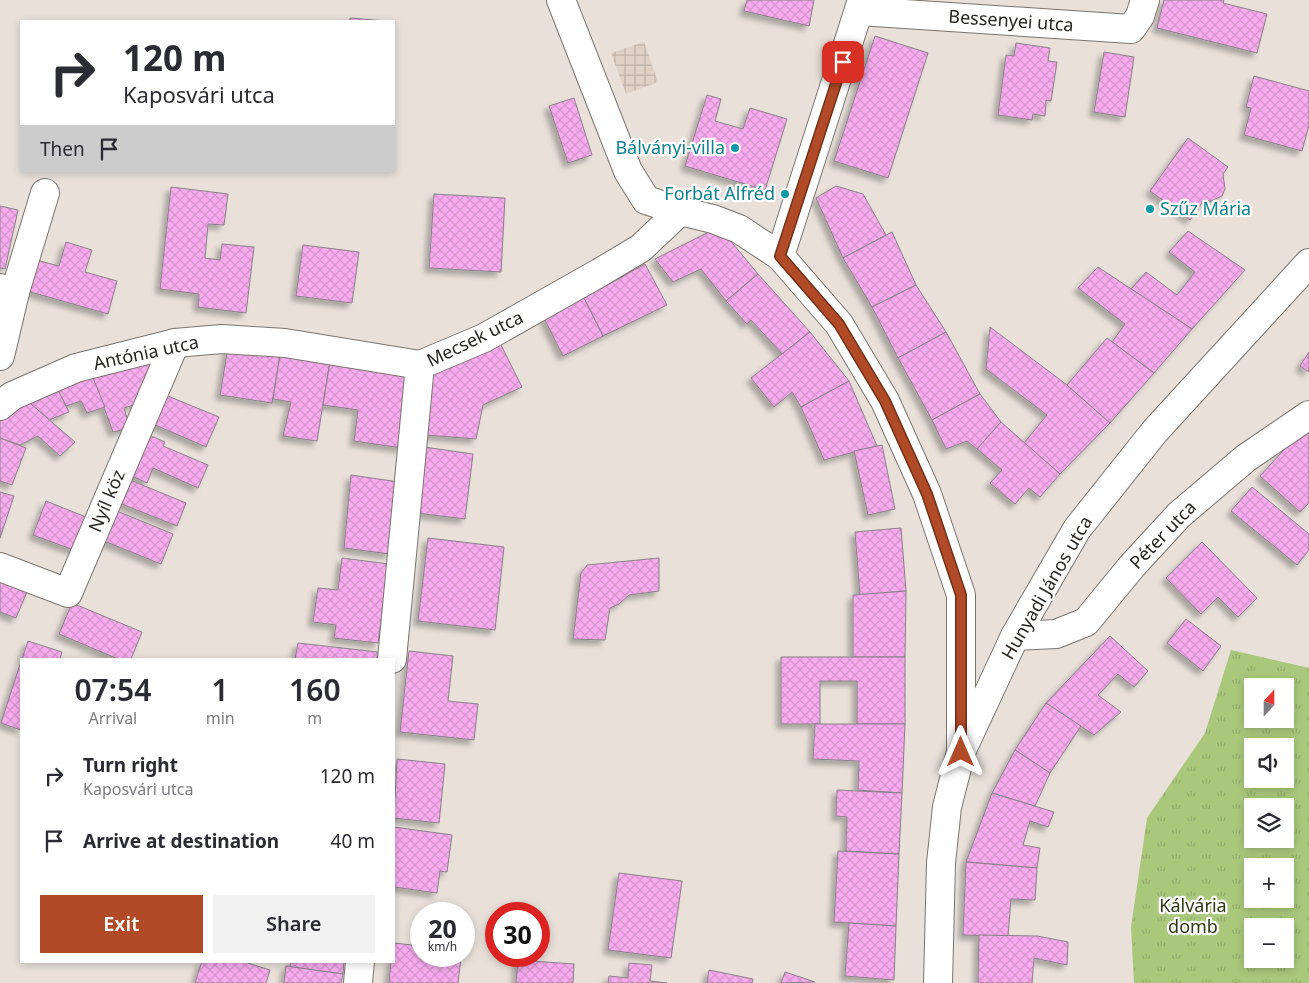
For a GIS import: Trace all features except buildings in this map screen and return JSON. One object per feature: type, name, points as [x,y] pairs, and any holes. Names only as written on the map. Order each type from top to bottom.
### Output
[{"type":"street","points":[[561,0],[628,172],[646,200],[680,212],[713,219],[739,229],[780,256],[839,324],[885,401],[927,494],[961,595],[961,752]]},
{"type":"street","name":"Bessenyei utca","points":[[860,5],[1131,29],[1140,16],[1145,0]]},
{"type":"street","points":[[780,256],[860,5]]},
{"type":"street","points":[[34,385],[2,346],[8,290],[45,194]]},
{"type":"street","name":"Mecsek utca","points":[[392,658],[420,365],[484,338],[641,248],[680,212]]},
{"type":"street","name":"Hunyadi János utca","points":[[938,983],[941,863],[946,816],[961,752],[1015,636],[1077,529],[1155,431],[1309,264]]},
{"type":"street","name":"Antónia utca","points":[[0,406],[12,396],[34,385],[76,368],[176,343],[222,339],[285,343],[420,365]]},
{"type":"street","name":"Nyíl köz","points":[[0,567],[68,593],[176,343]]},
{"type":"street","name":"Péter utca","points":[[1015,636],[1056,634],[1086,622],[1132,566],[1179,515],[1246,458],[1309,415]]},
{"type":"street","points":[[358,983],[360,963]]},
{"type":"shaded area","points":[[644,42],[658,82],[626,94],[611,53]]},
{"type":"green space","name":"Kálvária domb","points":[[1231,650],[1309,668],[1309,983],[1134,983],[1131,927],[1147,818],[1205,733]]},
{"type":"place","name":"Bálványi-villa","points":[[735,148]]},
{"type":"place","name":"Forbát Alfréd","points":[[785,194]]},
{"type":"place","name":"Szűz Mária","points":[[1150,209]]},
{"type":"route","points":[[843,62],[828,114],[780,256],[839,324],[885,401],[927,494],[961,595],[961,752]]}]
